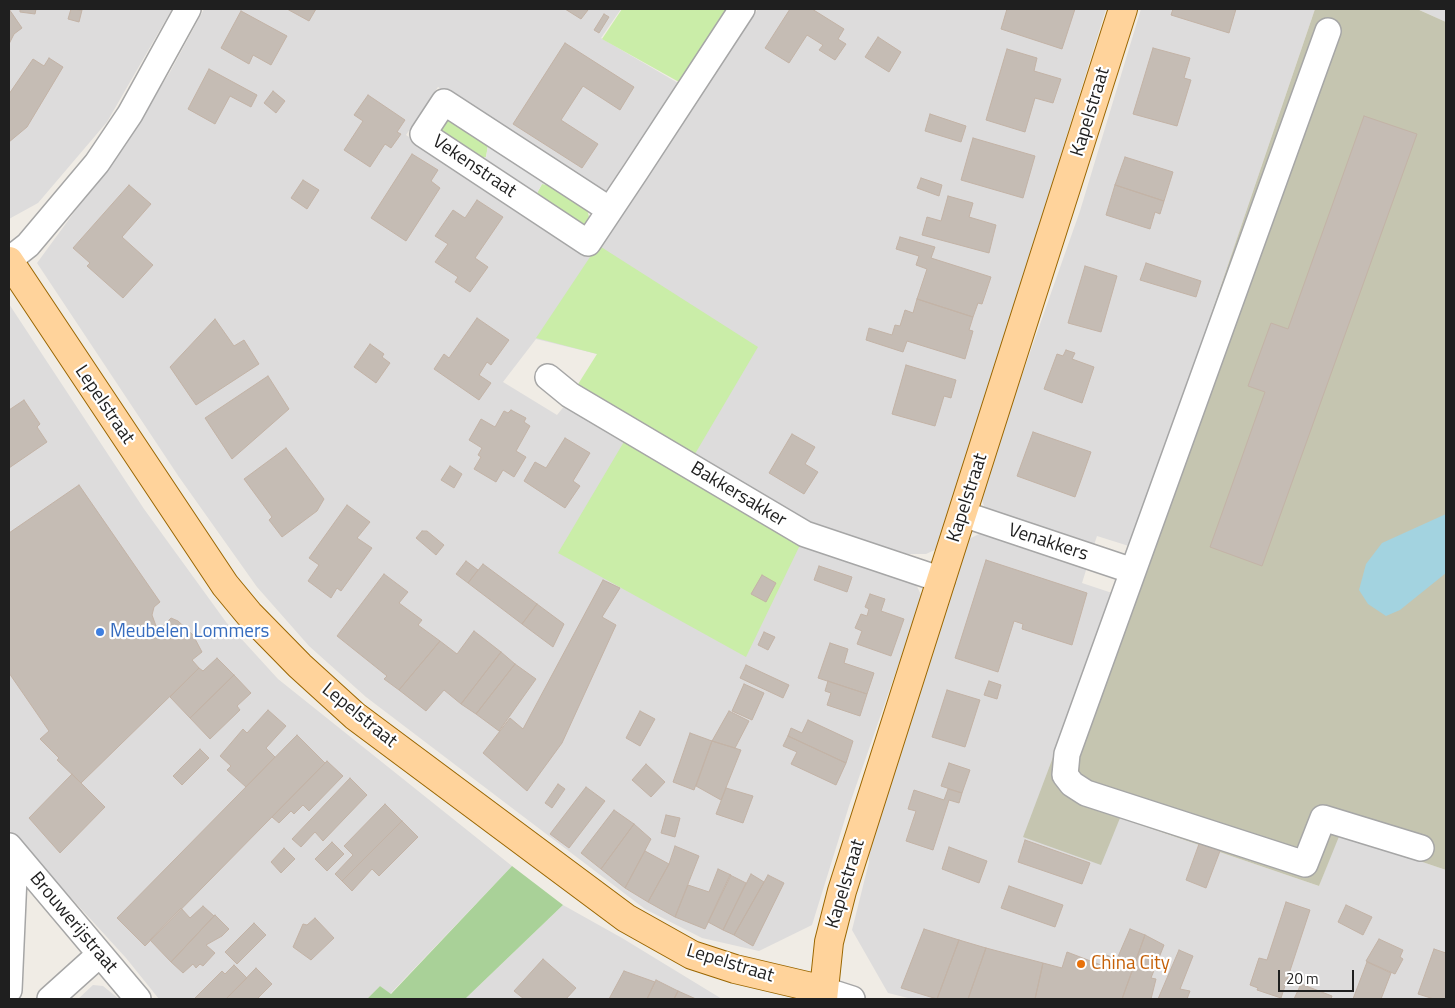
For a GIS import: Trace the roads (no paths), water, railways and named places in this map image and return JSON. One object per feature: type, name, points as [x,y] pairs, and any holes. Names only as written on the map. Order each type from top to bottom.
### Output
[{"type":"main road","name":"Kapelstraat","points":[[823,995],[829,942],[842,891],[1123,9]]},
{"type":"main road","name":"Lepelstraat","points":[[9,260],[225,585],[249,614],[300,666],[355,716],[626,918],[692,955],[823,995]]},
{"type":"street","points":[[9,260],[28,245],[97,162],[130,114],[188,9]]},
{"type":"street","name":"Vekenstraat","points":[[610,210],[444,102],[424,134],[588,243],[610,210],[742,9]]},
{"type":"street","points":[[1328,31],[1067,754],[1066,775],[1072,784],[1086,793],[1305,864],[1323,818],[1421,848]]},
{"type":"street","name":"Bakkersakker","points":[[548,377],[570,395],[805,534],[942,580]]},
{"type":"street","name":"Venakkers","points":[[963,514],[1133,571]]},
{"type":"street","points":[[9,990],[12,850]]},
{"type":"street","name":"Brouwerijstraat","points":[[12,850],[138,999]]},
{"type":"street","points":[[50,999],[100,954]]},
{"type":"street","name":"Lepelstraat","points":[[823,995],[852,999]]},
{"type":"water","points":[[1446,514],[1446,573],[1400,610],[1386,616],[1368,604],[1359,590],[1366,564],[1382,543]]},
{"type":"place","name":"Meubelen Lommers","points":[[100,632]]},
{"type":"place","name":"China City","points":[[1081,964]]}]
